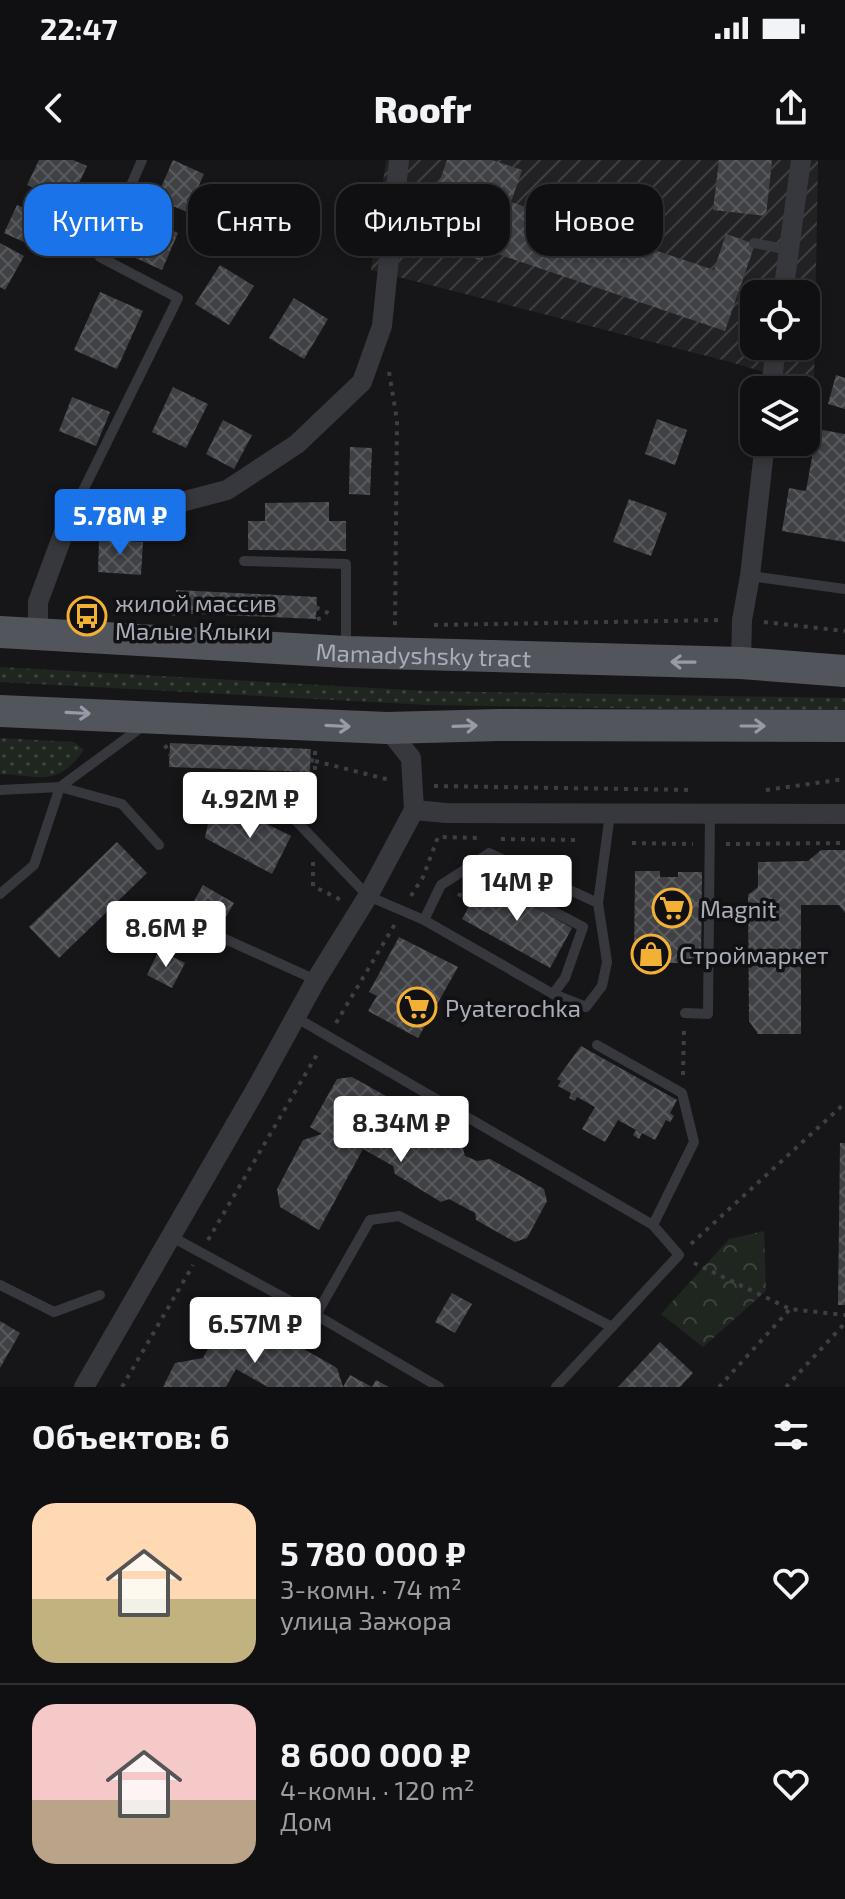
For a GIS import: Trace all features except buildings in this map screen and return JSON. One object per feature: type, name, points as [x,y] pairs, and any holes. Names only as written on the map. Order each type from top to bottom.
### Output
[{"type":"main road","name":"Mamadyshsky tract","points":[[0,632],[346,638],[845,671]]},
{"type":"main road","points":[[0,711],[387,728],[499,725],[845,726]]},
{"type":"street","points":[[38,635],[38,602],[68,521],[151,510],[227,490],[297,444],[362,382],[382,326],[399,160]]},
{"type":"street","points":[[785,280],[801,160]]},
{"type":"street","points":[[741,663],[742,620],[763,456]]},
{"type":"street","points":[[84,1387],[316,980],[368,896],[414,810],[411,758],[387,728]]},
{"type":"street","points":[[414,810],[446,813],[845,814]]},
{"type":"lane","points":[[68,521],[178,298],[100,257],[142,160]]},
{"type":"lane","points":[[754,243],[789,250]]},
{"type":"lane","points":[[244,561],[346,564],[346,638]]},
{"type":"lane","points":[[750,576],[845,589]]},
{"type":"lane","points":[[0,894],[34,865],[60,787],[154,718]]},
{"type":"lane","points":[[0,790],[60,787],[122,804],[159,845]]},
{"type":"lane","points":[[217,794],[279,803],[368,896],[424,920],[553,994],[586,1007],[602,986],[607,962],[598,903],[610,814]]},
{"type":"lane","points":[[685,1013],[708,1014],[710,814]]},
{"type":"lane","points":[[424,920],[441,885],[489,853],[598,903]]},
{"type":"lane","points":[[469,867],[583,927],[565,978],[553,994]]},
{"type":"lane","points":[[225,939],[316,980]]},
{"type":"lane","points":[[295,1017],[653,1225],[679,1255],[556,1387]]},
{"type":"lane","points":[[597,1045],[682,1093],[694,1142],[653,1225]]},
{"type":"lane","points":[[316,1315],[370,1220],[399,1216],[612,1327]]},
{"type":"lane","points":[[172,1237],[316,1315],[439,1387]]},
{"type":"lane","points":[[0,1285],[54,1312],[100,1295]]},
{"type":"path","points":[[382,326],[397,420],[395,625]]},
{"type":"path","points":[[316,607],[346,638]]},
{"type":"path","points":[[426,625],[728,620]]},
{"type":"path","points":[[756,621],[845,631]]},
{"type":"path","points":[[314,745],[315,761],[414,786],[699,790]]},
{"type":"path","points":[[763,791],[845,779]]},
{"type":"path","points":[[122,1387],[423,877],[438,837],[484,838]]},
{"type":"path","points":[[500,839],[577,840]]},
{"type":"path","points":[[632,843],[845,843]]},
{"type":"path","points":[[682,1093],[685,1013]]},
{"type":"path","points":[[845,1103],[679,1255],[790,1309],[845,1315]]},
{"type":"path","points":[[719,1387],[790,1309]]},
{"type":"path","points":[[786,1387],[845,1323]]},
{"type":"shaded area","points":[[386,160],[818,160],[816,280],[740,280],[740,360],[814,360],[814,376],[777,376],[371,270],[373,256],[510,256],[510,184],[383,184]]},
{"type":"green space","points":[[0,667],[428,691],[845,698],[845,712],[428,705],[0,682]]},
{"type":"green space","points":[[0,738],[74,742],[84,750],[66,770],[48,777],[0,774]]},
{"type":"green space","points":[[764,1231],[766,1291],[703,1347],[661,1314],[729,1239]]},
{"type":"place","name":"жилой массив Малые Клыки","points":[[87,616]]},
{"type":"place","name":"Magnit","points":[[672,908]]},
{"type":"place","name":"Строймаркет","points":[[651,954]]},
{"type":"place","name":"Pyaterochka","points":[[417,1007]]}]
